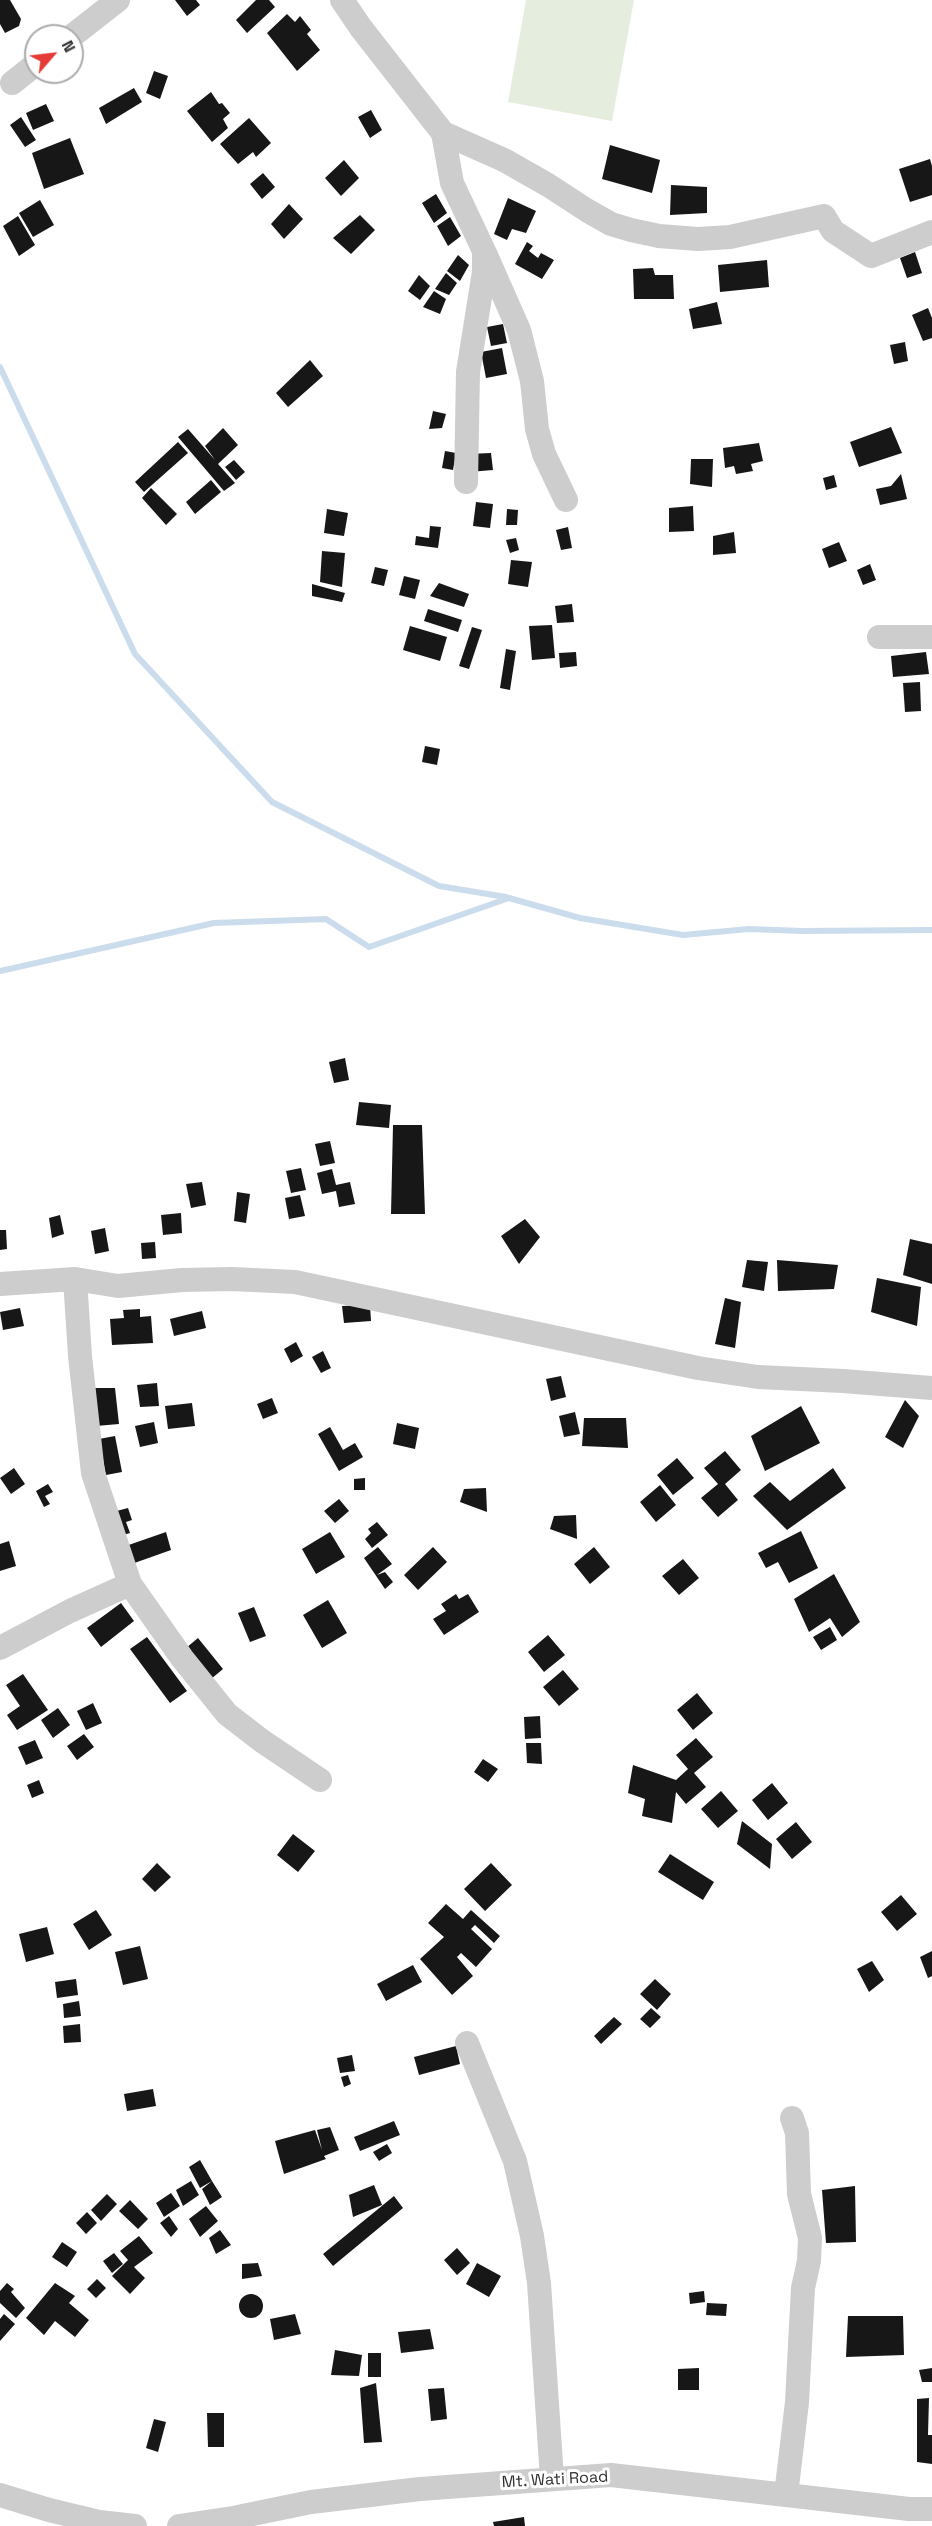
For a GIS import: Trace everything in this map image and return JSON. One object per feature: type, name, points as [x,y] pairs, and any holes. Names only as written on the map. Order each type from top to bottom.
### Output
[{"type":"street","points":[[84,27],[118,0]]},
{"type":"street","points":[[342,0],[361,28],[443,133],[452,183],[519,330],[532,381],[537,429],[544,454],[566,500]]},
{"type":"street","points":[[12,84],[24,74]]},
{"type":"street","points":[[443,133],[504,160],[611,224],[631,230],[698,239],[730,237],[824,216],[833,231],[871,256],[932,232]]},
{"type":"street","points":[[466,482],[468,372],[484,272],[484,251]]},
{"type":"street","points":[[879,637],[932,637]]},
{"type":"street","points":[[0,1284],[75,1279],[118,1286],[222,1279],[295,1282],[698,1368],[758,1377],[932,1388]]},
{"type":"street","points":[[75,1279],[80,1356],[93,1473],[130,1584],[182,1658],[227,1714],[320,1780]]},
{"type":"street","points":[[0,1648],[70,1611],[130,1584]]},
{"type":"street","points":[[467,2043],[515,2161],[532,2236],[539,2283],[552,2479]]},
{"type":"street","points":[[786,2495],[796,2412],[802,2288],[809,2261],[810,2238],[799,2194],[797,2133],[792,2118]]},
{"type":"street","name":"Mt. Wati Road","points":[[179,2526],[311,2502],[420,2489],[611,2475],[786,2495],[917,2515]]},
{"type":"street","points":[[0,2495],[99,2522],[135,2526]]},
{"type":"shaded area","points":[[526,0],[634,0],[612,121],[508,102]]},
{"type":"building","points":[[0,0],[10,0],[21,19],[19,26],[5,33],[0,24]]},
{"type":"building","points":[[175,0],[196,0],[200,5],[187,16]]},
{"type":"building","points":[[256,0],[269,0],[275,7],[247,33],[236,20]]},
{"type":"building","points":[[287,14],[295,22],[300,16],[311,30],[307,34],[320,50],[297,71],[267,33]]},
{"type":"building","points":[[154,71],[168,76],[160,99],[146,93]]},
{"type":"building","points":[[134,88],[142,102],[106,124],[99,108]]},
{"type":"building","points":[[211,92],[219,104],[222,103],[230,113],[223,119],[228,128],[212,142],[187,111]]},
{"type":"building","points":[[46,104],[54,121],[33,130],[26,113]]},
{"type":"building","points":[[371,110],[382,130],[370,138],[358,117]]},
{"type":"building","points":[[21,117],[36,140],[25,147],[10,125]]},
{"type":"building","points":[[249,118],[271,143],[256,157],[253,152],[238,164],[220,144]]},
{"type":"building","points":[[70,138],[84,174],[44,189],[32,153]]},
{"type":"building","points":[[610,145],[660,160],[652,193],[602,179]]},
{"type":"building","points":[[930,159],[932,195],[910,202],[899,169]]},
{"type":"building","points":[[344,160],[359,178],[341,196],[325,178]]},
{"type":"building","points":[[263,173],[275,187],[262,199],[250,184]]},
{"type":"building","points":[[671,185],[707,187],[707,213],[670,215]]},
{"type":"building","points":[[436,194],[447,213],[434,223],[422,203]]},
{"type":"building","points":[[508,198],[536,211],[526,233],[512,229],[507,240],[494,234]]},
{"type":"building","points":[[40,200],[54,225],[33,237],[19,213]]},
{"type":"building","points":[[289,204],[303,219],[284,239],[271,224]]},
{"type":"building","points":[[360,215],[375,230],[351,254],[333,238]]},
{"type":"building","points":[[18,216],[35,245],[19,256],[3,226]]},
{"type":"building","points":[[450,217],[461,236],[448,246],[437,226]]},
{"type":"building","points":[[527,242],[533,246],[529,251],[538,258],[541,253],[554,260],[542,279],[515,264]]},
{"type":"building","points":[[915,252],[922,273],[907,278],[900,258]]},
{"type":"building","points":[[458,255],[469,265],[460,281],[447,271]]},
{"type":"building","points":[[767,260],[769,287],[720,292],[718,265]]},
{"type":"building","points":[[653,268],[655,275],[673,275],[674,299],[634,299],[633,269]]},
{"type":"building","points":[[446,273],[457,283],[449,295],[435,289]]},
{"type":"building","points":[[419,275],[430,286],[420,300],[408,291]]},
{"type":"building","points":[[434,291],[446,299],[440,314],[423,307]]},
{"type":"building","points":[[717,302],[722,324],[693,329],[689,309]]},
{"type":"building","points":[[928,308],[932,318],[932,338],[923,341],[912,315]]},
{"type":"building","points":[[503,324],[507,343],[491,346],[487,327]]},
{"type":"building","points":[[905,342],[908,361],[894,364],[890,345]]},
{"type":"building","points":[[502,348],[507,374],[486,378],[481,352]]},
{"type":"building","points":[[310,360],[323,376],[288,407],[276,393]]},
{"type":"building","points":[[433,411],[446,414],[442,428],[429,429]]},
{"type":"building","points":[[891,427],[902,453],[859,467],[850,442]]},
{"type":"building","points":[[223,428],[238,445],[218,464],[235,483],[224,491],[178,437],[188,429],[215,460],[205,446]]},
{"type":"building","points":[[178,442],[188,453],[144,492],[135,482]]},
{"type":"building","points":[[759,443],[763,461],[751,464],[753,471],[736,474],[734,466],[725,468],[723,448]]},
{"type":"building","points":[[445,451],[456,453],[453,470],[442,468]]},
{"type":"building","points":[[491,453],[493,470],[469,472],[468,454]]},
{"type":"building","points":[[691,459],[713,459],[712,487],[690,484]]},
{"type":"building","points":[[234,460],[245,472],[236,480],[225,467]]},
{"type":"building","points":[[901,474],[907,499],[880,505],[876,489],[891,486]]},
{"type":"building","points":[[834,475],[837,487],[826,490],[823,478]]},
{"type":"building","points":[[211,480],[221,492],[195,514],[186,502]]},
{"type":"building","points":[[151,488],[177,514],[166,525],[142,498]]},
{"type":"building","points":[[476,502],[493,504],[490,528],[473,526]]},
{"type":"building","points":[[693,506],[694,531],[669,532],[669,508]]},
{"type":"building","points":[[327,509],[348,513],[344,536],[324,533]]},
{"type":"building","points":[[507,509],[518,510],[517,525],[506,525]]},
{"type":"building","points":[[430,526],[441,527],[438,548],[415,545],[416,536],[429,538]]},
{"type":"building","points":[[568,527],[572,548],[561,550],[556,530]]},
{"type":"building","points":[[734,532],[736,553],[713,555],[713,536]]},
{"type":"building","points":[[516,538],[519,550],[510,553],[506,540]]},
{"type":"building","points":[[839,542],[847,561],[829,568],[822,549]]},
{"type":"building","points":[[322,551],[345,553],[342,587],[320,582]]},
{"type":"building","points":[[511,560],[532,562],[528,587],[508,584]]},
{"type":"building","points":[[870,564],[876,580],[863,585],[857,570]]},
{"type":"building","points":[[375,567],[388,570],[384,586],[371,583]]},
{"type":"building","points":[[404,576],[420,580],[415,599],[399,595]]},
{"type":"building","points":[[439,583],[469,594],[464,607],[430,596]]},
{"type":"building","points":[[312,584],[345,593],[342,602],[312,596]]},
{"type":"building","points":[[572,604],[574,622],[557,623],[555,606]]},
{"type":"building","points":[[428,609],[462,620],[458,632],[424,621]]},
{"type":"building","points":[[552,625],[555,658],[532,660],[529,626]]},
{"type":"building","points":[[410,626],[447,637],[440,661],[403,650]]},
{"type":"building","points":[[472,627],[482,630],[469,669],[459,666]]},
{"type":"building","points":[[506,649],[516,651],[510,690],[500,688]]},
{"type":"building","points":[[576,652],[577,666],[560,668],[559,653]]},
{"type":"building","points":[[926,652],[929,674],[893,677],[891,656]]},
{"type":"building","points":[[920,682],[921,711],[905,712],[903,683]]},
{"type":"building","points":[[425,746],[440,749],[437,765],[422,762]]},
{"type":"building","points":[[345,1058],[349,1080],[334,1083],[329,1062]]},
{"type":"building","points":[[359,1102],[391,1105],[389,1128],[356,1125]]},
{"type":"building","points":[[393,1125],[422,1125],[425,1214],[391,1214]]},
{"type":"building","points":[[330,1141],[335,1163],[320,1166],[315,1144]]},
{"type":"building","points":[[301,1168],[306,1190],[291,1193],[286,1171]]},
{"type":"building","points":[[332,1169],[336,1185],[350,1182],[355,1204],[339,1207],[336,1191],[322,1194],[317,1173]]},
{"type":"building","points":[[202,1182],[206,1205],[191,1208],[186,1184]]},
{"type":"building","points":[[237,1192],[250,1194],[246,1223],[234,1221]]},
{"type":"building","points":[[300,1195],[305,1216],[289,1219],[285,1198]]},
{"type":"building","points":[[181,1213],[182,1233],[163,1235],[161,1215]]},
{"type":"building","points":[[60,1215],[64,1234],[52,1238],[49,1218]]},
{"type":"building","points":[[525,1219],[540,1237],[519,1264],[501,1236]]},
{"type":"building","points":[[105,1228],[109,1251],[95,1254],[91,1231]]},
{"type":"building","points":[[0,1230],[6,1230],[7,1249],[0,1250]]},
{"type":"building","points":[[910,1239],[932,1244],[932,1284],[903,1275]]},
{"type":"building","points":[[155,1242],[156,1258],[142,1259],[141,1243]]},
{"type":"building","points":[[747,1260],[768,1262],[764,1291],[742,1287]]},
{"type":"building","points":[[777,1260],[838,1265],[834,1289],[778,1291]]},
{"type":"building","points":[[877,1278],[921,1287],[917,1326],[871,1312]]},
{"type":"building","points":[[725,1298],[741,1302],[735,1348],[715,1344]]},
{"type":"building","points":[[370,1305],[371,1321],[344,1323],[342,1306]]},
{"type":"building","points":[[20,1308],[24,1326],[3,1330],[0,1312]]},
{"type":"building","points":[[140,1309],[140,1317],[151,1316],[153,1343],[112,1345],[110,1319],[124,1318],[123,1310]]},
{"type":"building","points":[[202,1311],[206,1328],[174,1336],[170,1319]]},
{"type":"building","points":[[296,1342],[303,1356],[291,1363],[284,1349]]},
{"type":"building","points":[[323,1351],[331,1368],[321,1373],[312,1357]]},
{"type":"building","points":[[561,1376],[566,1397],[551,1401],[546,1379]]},
{"type":"building","points":[[157,1383],[159,1406],[140,1407],[137,1385]]},
{"type":"building","points":[[91,1388],[115,1388],[119,1424],[96,1426]]},
{"type":"building","points":[[272,1398],[278,1413],[263,1419],[257,1404]]},
{"type":"building","points":[[905,1400],[919,1416],[903,1448],[885,1437]]},
{"type":"building","points":[[192,1403],[195,1426],[168,1429],[165,1406]]},
{"type":"building","points":[[801,1406],[820,1443],[765,1471],[751,1436]]},
{"type":"building","points":[[575,1412],[580,1434],[564,1437],[559,1416]]},
{"type":"building","points":[[584,1418],[626,1418],[628,1448],[582,1446]]},
{"type":"building","points":[[154,1422],[158,1443],[140,1447],[135,1426]]},
{"type":"building","points":[[397,1423],[419,1428],[415,1449],[393,1444]]},
{"type":"building","points":[[330,1427],[343,1450],[355,1443],[363,1457],[339,1471],[318,1434]]},
{"type":"building","points":[[115,1436],[122,1472],[106,1475],[99,1439]]},
{"type":"building","points":[[725,1451],[741,1470],[725,1484],[738,1500],[718,1517],[701,1498],[718,1484],[704,1468]]},
{"type":"building","points":[[677,1458],[694,1478],[673,1495],[657,1475]]},
{"type":"building","points":[[14,1468],[25,1484],[11,1494],[0,1478]]},
{"type":"building","points":[[833,1468],[846,1488],[787,1530],[753,1496],[770,1482],[790,1501]]},
{"type":"building","points":[[365,1478],[365,1490],[354,1490],[354,1479]]},
{"type":"building","points":[[48,1484],[53,1492],[45,1496],[50,1504],[44,1507],[36,1491]]},
{"type":"building","points":[[660,1485],[676,1505],[656,1522],[640,1502]]},
{"type":"building","points":[[486,1488],[487,1512],[460,1502],[464,1489]]},
{"type":"building","points":[[339,1499],[349,1511],[335,1523],[324,1511]]},
{"type":"building","points":[[128,1508],[132,1520],[126,1522],[130,1533],[116,1537],[109,1513]]},
{"type":"building","points":[[576,1515],[577,1539],[550,1529],[554,1516]]},
{"type":"building","points":[[377,1522],[388,1535],[372,1548],[365,1539],[371,1533],[368,1529]]},
{"type":"building","points":[[801,1531],[818,1568],[789,1583],[778,1562],[766,1568],[758,1553]]},
{"type":"building","points":[[166,1532],[171,1550],[126,1566],[120,1548]]},
{"type":"building","points":[[330,1532],[345,1557],[316,1574],[302,1549]]},
{"type":"building","points":[[9,1541],[16,1566],[0,1571],[0,1544]]},
{"type":"building","points":[[378,1547],[392,1564],[377,1575],[385,1572],[393,1582],[385,1589],[364,1558]]},
{"type":"building","points":[[433,1547],[447,1562],[418,1590],[404,1575]]},
{"type":"building","points":[[594,1547],[610,1567],[590,1584],[574,1564]]},
{"type":"building","points":[[683,1559],[699,1578],[679,1595],[662,1576]]},
{"type":"building","points":[[834,1574],[860,1622],[842,1637],[830,1618],[809,1632],[794,1599]]},
{"type":"building","points":[[456,1594],[459,1599],[468,1594],[479,1612],[444,1635],[433,1619],[446,1611],[441,1604]]},
{"type":"building","points":[[328,1600],[347,1633],[322,1648],[303,1615]]},
{"type":"building","points":[[121,1603],[134,1621],[101,1647],[87,1628]]},
{"type":"building","points":[[254,1607],[266,1636],[250,1642],[238,1613]]},
{"type":"building","points":[[830,1627],[837,1640],[821,1650],[813,1637]]},
{"type":"building","points":[[548,1635],[565,1655],[544,1672],[528,1652]]},
{"type":"building","points":[[147,1637],[187,1691],[170,1703],[130,1649]]},
{"type":"building","points":[[198,1638],[223,1669],[205,1684],[180,1653]]},
{"type":"building","points":[[563,1670],[579,1689],[559,1706],[543,1687]]},
{"type":"building","points":[[23,1674],[48,1710],[17,1730],[7,1715],[20,1706],[6,1685]]},
{"type":"building","points":[[697,1693],[713,1713],[693,1730],[677,1710]]},
{"type":"building","points":[[93,1703],[102,1723],[86,1730],[77,1711]]},
{"type":"building","points":[[58,1708],[70,1725],[53,1738],[41,1720]]},
{"type":"building","points":[[540,1716],[541,1738],[525,1739],[524,1717]]},
{"type":"building","points":[[84,1734],[94,1747],[77,1760],[67,1746]]},
{"type":"building","points":[[696,1738],[713,1757],[694,1773],[706,1787],[686,1804],[676,1792],[672,1823],[642,1816],[645,1799],[628,1793],[633,1765],[676,1780],[688,1769],[676,1755]]},
{"type":"building","points":[[35,1740],[43,1758],[26,1765],[18,1747]]},
{"type":"building","points":[[526,1743],[541,1743],[542,1764],[527,1763]]},
{"type":"building","points":[[483,1759],[498,1769],[488,1782],[474,1772]]},
{"type":"building","points":[[39,1780],[44,1793],[32,1798],[27,1785]]},
{"type":"building","points":[[772,1783],[788,1803],[768,1820],[752,1800]]},
{"type":"building","points":[[721,1791],[738,1811],[718,1828],[701,1809]]},
{"type":"building","points":[[742,1821],[772,1844],[770,1869],[737,1844]]},
{"type":"building","points":[[796,1822],[812,1842],[792,1859],[776,1839]]},
{"type":"building","points":[[293,1834],[315,1851],[298,1872],[277,1855]]},
{"type":"building","points":[[670,1854],[714,1882],[703,1900],[658,1872]]},
{"type":"building","points":[[157,1863],[171,1877],[155,1892],[142,1879]]},
{"type":"building","points":[[491,1863],[512,1885],[485,1911],[464,1889]]},
{"type":"building","points":[[901,1895],[917,1914],[897,1931],[881,1912]]},
{"type":"building","points":[[446,1904],[463,1919],[471,1910],[500,1936],[494,1943],[475,1925],[471,1929],[492,1949],[476,1967],[461,1953],[457,1957],[473,1976],[452,1995],[420,1959],[444,1937],[428,1923]]},
{"type":"building","points":[[96,1910],[112,1935],[89,1950],[73,1924]]},
{"type":"building","points":[[47,1927],[54,1954],[26,1962],[19,1934]]},
{"type":"building","points":[[140,1946],[148,1979],[123,1985],[115,1952]]},
{"type":"building","points":[[932,1951],[932,1976],[928,1978],[920,1957]]},
{"type":"building","points":[[872,1961],[884,1980],[869,1992],[857,1969]]},
{"type":"building","points":[[413,1965],[422,1982],[386,2001],[377,1984]]},
{"type":"building","points":[[76,1979],[78,1995],[57,1998],[55,1982]]},
{"type":"building","points":[[655,1979],[671,1994],[657,2010],[640,1994]]},
{"type":"building","points":[[79,2001],[81,2016],[64,2018],[63,2004]]},
{"type":"building","points":[[651,2008],[661,2017],[650,2028],[640,2019]]},
{"type":"building","points":[[614,2017],[622,2024],[601,2044],[594,2036]]},
{"type":"building","points":[[80,2024],[81,2042],[64,2043],[63,2026]]},
{"type":"building","points":[[456,2046],[460,2064],[419,2075],[414,2057]]},
{"type":"building","points":[[352,2055],[355,2071],[340,2073],[337,2058]]},
{"type":"building","points":[[348,2075],[351,2084],[344,2087],[341,2077]]},
{"type":"building","points":[[153,2089],[156,2106],[127,2111],[124,2094]]},
{"type":"building","points":[[394,2121],[400,2135],[360,2151],[354,2137]]},
{"type":"building","points":[[330,2127],[339,2150],[324,2156],[326,2159],[284,2174],[275,2141],[315,2130],[322,2150],[317,2130]]},
{"type":"building","points":[[387,2144],[392,2153],[379,2161],[373,2152]]},
{"type":"building","points":[[200,2160],[212,2181],[200,2188],[189,2167]]},
{"type":"building","points":[[191,2181],[199,2195],[183,2206],[176,2190]]},
{"type":"building","points":[[212,2181],[222,2197],[210,2205],[202,2189]]},
{"type":"building","points":[[374,2185],[382,2205],[353,2217],[349,2195]]},
{"type":"building","points":[[855,2186],[856,2242],[826,2243],[822,2190]]},
{"type":"building","points":[[171,2193],[180,2206],[164,2217],[156,2203]]},
{"type":"building","points":[[107,2194],[117,2204],[101,2221],[91,2210]]},
{"type":"building","points":[[394,2196],[403,2208],[333,2266],[323,2254]]},
{"type":"building","points":[[130,2200],[148,2219],[138,2229],[119,2211]]},
{"type":"building","points":[[206,2206],[218,2221],[200,2237],[189,2219]]},
{"type":"building","points":[[87,2212],[97,2223],[86,2234],[76,2223]]},
{"type":"building","points":[[169,2216],[178,2229],[171,2237],[160,2223]]},
{"type":"building","points":[[220,2230],[231,2245],[216,2254],[209,2238]]},
{"type":"building","points":[[139,2236],[153,2253],[134,2267],[145,2278],[130,2294],[112,2276],[128,2260],[120,2251]]},
{"type":"building","points":[[62,2242],[77,2252],[67,2267],[52,2257]]},
{"type":"building","points":[[457,2248],[470,2263],[457,2275],[444,2260]]},
{"type":"building","points":[[114,2253],[123,2264],[112,2273],[103,2261]]},
{"type":"building","points":[[258,2263],[262,2276],[242,2279],[242,2264]]},
{"type":"building","points":[[477,2263],[501,2276],[489,2297],[466,2284]]},
{"type":"building","points":[[97,2279],[106,2288],[96,2298],[87,2289]]},
{"type":"building","points":[[7,2283],[14,2289],[11,2292],[25,2308],[16,2318],[0,2303],[0,2291]]},
{"type":"building","points":[[55,2283],[75,2296],[69,2303],[89,2320],[75,2337],[55,2321],[44,2335],[26,2318]]},
{"type":"building","points":[[704,2291],[705,2302],[690,2304],[689,2293]]},
{"type":"building","points":[[251,2294],[260,2297],[263,2306],[260,2315],[251,2318],[242,2315],[239,2306],[242,2297]]},
{"type":"building","points":[[707,2303],[727,2304],[726,2316],[706,2315]]},
{"type":"building","points":[[4,2314],[15,2324],[0,2341],[0,2319]]},
{"type":"building","points":[[295,2314],[301,2334],[274,2340],[270,2319]]},
{"type":"building","points":[[848,2316],[903,2316],[904,2355],[846,2357]]},
{"type":"building","points":[[430,2329],[434,2349],[401,2353],[398,2332]]},
{"type":"building","points":[[335,2350],[362,2355],[359,2376],[331,2375]]},
{"type":"building","points":[[368,2353],[381,2353],[381,2377],[368,2377]]},
{"type":"building","points":[[699,2368],[699,2390],[678,2390],[678,2369]]},
{"type":"building","points":[[932,2368],[932,2382],[922,2382],[919,2370]]},
{"type":"building","points":[[376,2383],[382,2442],[364,2443],[360,2388]]},
{"type":"building","points":[[444,2388],[447,2419],[431,2421],[428,2389]]},
{"type":"building","points":[[929,2398],[928,2435],[932,2435],[932,2464],[917,2462],[917,2399]]},
{"type":"building","points":[[207,2413],[224,2413],[224,2447],[208,2447]]},
{"type":"building","points":[[154,2419],[166,2422],[158,2452],[146,2448]]},
{"type":"building","points":[[524,2517],[525,2526],[494,2526],[493,2522]]},
{"type":"waterway","points":[[0,367],[135,654],[272,802],[439,886],[506,897]]},
{"type":"waterway","points":[[0,971],[214,923],[326,919],[369,947],[509,898],[580,918],[683,935],[749,929],[932,930]]}]
